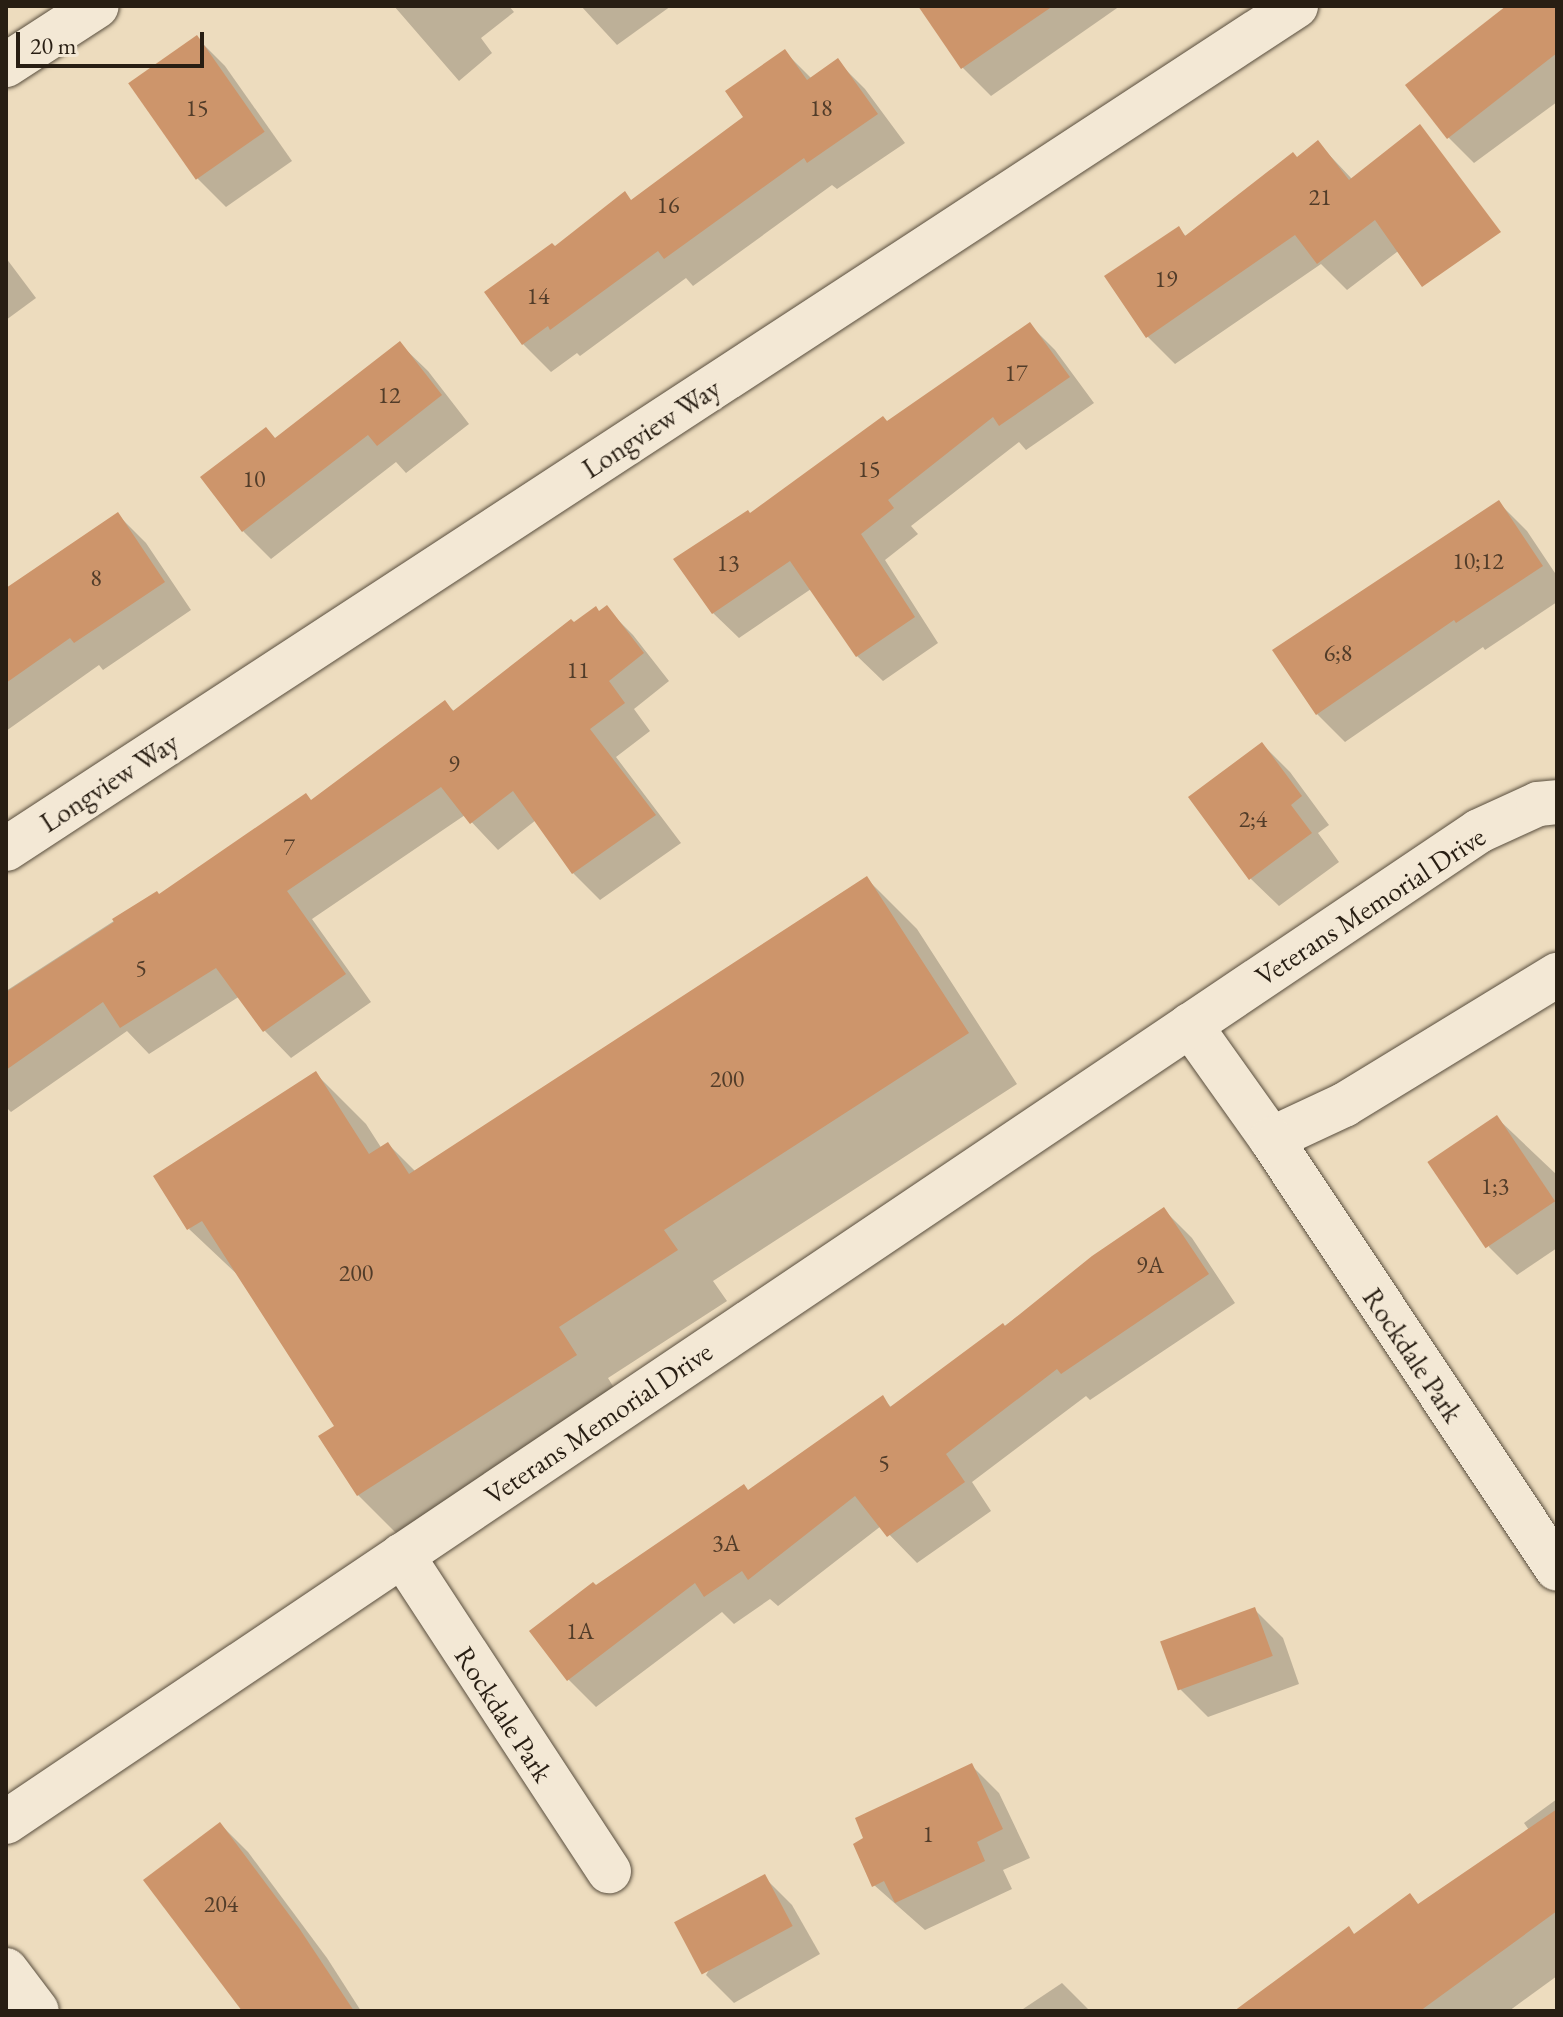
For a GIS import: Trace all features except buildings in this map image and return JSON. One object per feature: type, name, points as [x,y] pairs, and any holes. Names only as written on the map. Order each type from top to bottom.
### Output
[{"type":"street","points":[[6,65],[97,6]]},
{"type":"street","name":"Longview Way","points":[[6,849],[1296,6]]},
{"type":"street","name":"Veterans Memorial Drive","points":[[6,1822],[1479,831],[1538,804],[1557,802]]},
{"type":"street","points":[[1190,1025],[1271,1139],[1344,1105],[1557,975]]},
{"type":"street","name":"Rockdale Park","points":[[1271,1139],[1557,1569]]},
{"type":"street","name":"Rockdale Park","points":[[402,1555],[609,1871]]},
{"type":"street","points":[[6,1970],[37,2011]]}]
